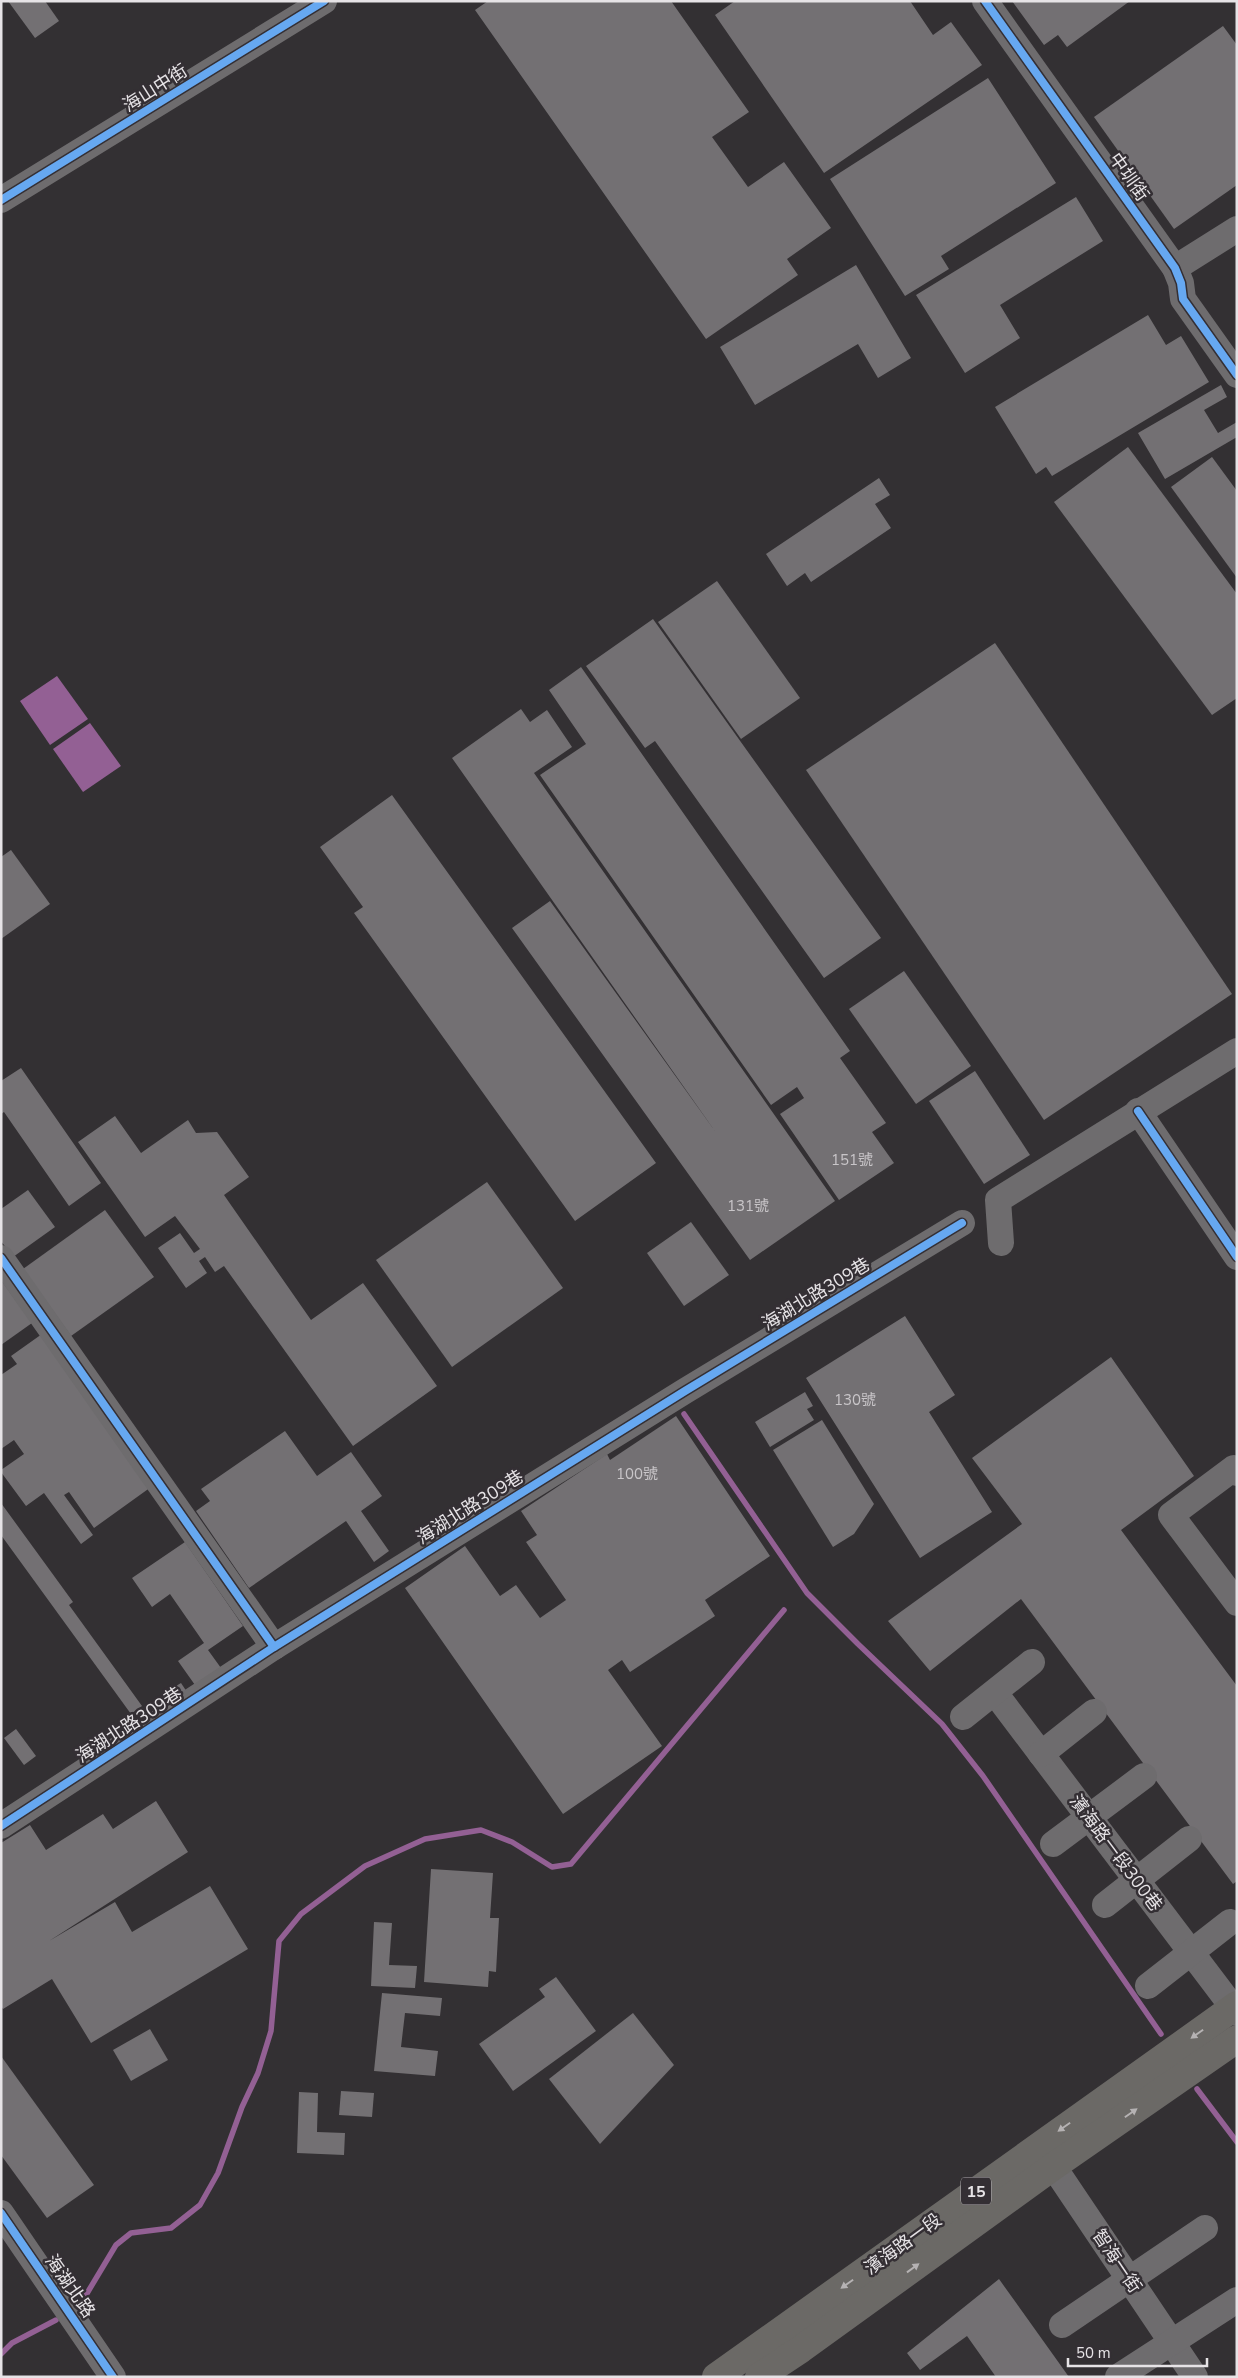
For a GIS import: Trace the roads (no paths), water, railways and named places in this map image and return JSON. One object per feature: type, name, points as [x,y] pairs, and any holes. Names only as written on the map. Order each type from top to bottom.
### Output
[{"type":"main road","name":"濱海路一段","points":[[716,2377],[809,2327],[1046,2156],[1236,2009]]},
{"type":"main road","name":"濱海路一段","points":[[1046,2156],[1237,2039]]},
{"type":"main road","name":"濱海路一段","points":[[759,2377],[809,2327]]},
{"type":"street","name":"海山中街","points":[[1,200],[324,1]]},
{"type":"street","name":"中圳街","points":[[985,1],[1175,268],[1181,283],[1183,299],[1237,375]]},
{"type":"street","points":[[1175,268],[1237,228]]},
{"type":"street","points":[[1001,1243],[998,1200],[1237,1051]]},
{"type":"street","points":[[1138,1111],[1237,1257]]},
{"type":"street","name":"海湖北路309巷","points":[[1,1826],[274,1646],[684,1391],[962,1223]]},
{"type":"street","points":[[1,1258],[274,1646]]},
{"type":"street","points":[[1237,1473],[1234,1468],[1171,1515],[1237,1603]]},
{"type":"street","points":[[963,1717],[1032,1662]]},
{"type":"street","name":"濱海路一段300巷","points":[[995,1693],[1191,1953],[1236,2009]]},
{"type":"street","points":[[1042,1754],[1094,1712]]},
{"type":"street","points":[[1053,1844],[1144,1776]]},
{"type":"street","points":[[1105,1906],[1189,1839]]},
{"type":"street","points":[[1148,1986],[1230,1922]]},
{"type":"street","name":"智海一街","points":[[1046,2156],[1195,2377]]},
{"type":"street","name":"海湖北路","points":[[1,2213],[113,2377]]},
{"type":"street","points":[[1062,2325],[1206,2228]]},
{"type":"street","points":[[1118,2377],[1237,2300]]},
{"type":"waterway","points":[[684,1414],[807,1593],[942,1724],[983,1776],[1161,2034]]},
{"type":"waterway","points":[[86,2295],[116,2245],[131,2233],[171,2228],[200,2205],[218,2173],[242,2107],[258,2073],[271,2031],[279,1941],[301,1914],[365,1866],[425,1839],[481,1830],[512,1842],[552,1867],[571,1864],[784,1610]]},
{"type":"waterway","points":[[1197,2089],[1237,2142]]},
{"type":"waterway","points":[[1,2354],[12,2343],[56,2320]]}]
